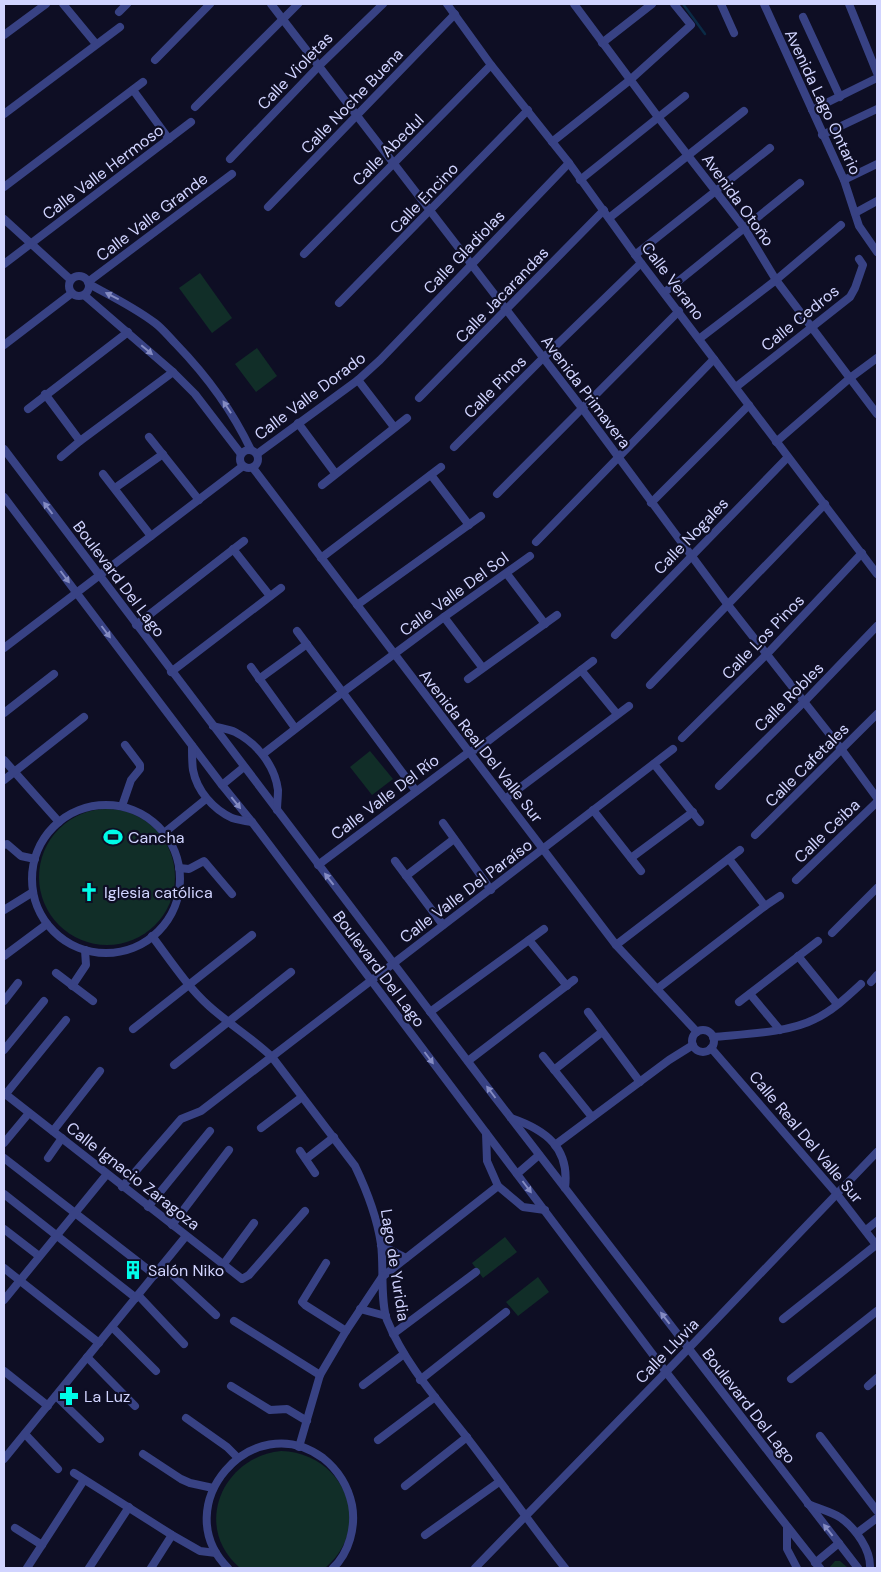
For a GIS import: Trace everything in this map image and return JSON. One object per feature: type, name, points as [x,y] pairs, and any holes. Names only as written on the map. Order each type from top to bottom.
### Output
[{"type":"street","points":[[5,30],[46,4]]},
{"type":"street","points":[[63,4],[96,44]]},
{"type":"street","points":[[119,12],[127,4]]},
{"type":"street","points":[[155,60],[210,4]]},
{"type":"street","name":"Avenida Primavera","points":[[271,4],[429,212],[582,408],[728,605],[805,701],[877,798]]},
{"type":"street","points":[[195,107],[298,4]]},
{"type":"street","name":"Calle Violetas","points":[[230,159],[318,66],[382,4]]},
{"type":"street","name":"Calle Verano","points":[[447,4],[491,65],[569,163],[641,263],[665,292],[877,574]]},
{"type":"street","points":[[602,43],[652,4]]},
{"type":"street","points":[[552,142],[630,80],[691,25],[674,4]]},
{"type":"street","points":[[721,4],[734,33]]},
{"type":"street","name":"Avenida Lago Ontario","points":[[764,4],[844,180],[860,226],[877,250]]},
{"type":"street","points":[[849,4],[877,73]]},
{"type":"street","name":"Avenida Otoño","points":[[577,5],[602,43],[658,118],[745,229],[776,280],[877,414]]},
{"type":"street","name":"Calle Noche Buena","points":[[268,207],[455,14]]},
{"type":"street","points":[[803,17],[840,97]]},
{"type":"street","points":[[4,114],[120,27]]},
{"type":"street","name":"Calle Abedul","points":[[304,254],[491,65]]},
{"type":"street","points":[[812,110],[877,78]]},
{"type":"street","points":[[4,187],[143,82]]},
{"type":"street","points":[[133,90],[169,139]]},
{"type":"street","points":[[580,180],[685,96]]},
{"type":"street","points":[[822,135],[877,109]]},
{"type":"street","name":"Calle Encino","points":[[339,303],[528,110]]},
{"type":"street","points":[[609,218],[744,110]]},
{"type":"street","name":"Calle Valle Hermoso","points":[[4,264],[191,122]]},
{"type":"street","points":[[635,254],[770,148]]},
{"type":"street","name":"Calle Gladiolas","points":[[380,360],[569,163]]},
{"type":"street","points":[[844,180],[877,164]]},
{"type":"street","name":"Calle Valle Grande","points":[[88,283],[232,174]]},
{"type":"street","points":[[665,292],[800,183]]},
{"type":"street","points":[[855,213],[877,201]]},
{"type":"street","name":"Calle Jacarandas","points":[[419,398],[604,210]]},
{"type":"street","points":[[4,219],[71,280]]},
{"type":"street","points":[[699,339],[776,280],[841,225]]},
{"type":"street","name":"Calle Cedros","points":[[736,387],[850,297],[863,265],[859,259]]},
{"type":"street","name":"Calle Pinos","points":[[454,447],[542,358],[641,263]]},
{"type":"street","points":[[72,293],[69,284],[71,280],[78,276],[130,305],[156,324],[193,361],[219,394],[259,459],[253,468],[249,469],[243,466],[241,454],[195,394],[173,372],[84,294]]},
{"type":"street","points":[[72,293],[80,296],[84,294],[88,290],[88,283]]},
{"type":"street","points":[[4,345],[72,293]]},
{"type":"street","points":[[497,494],[679,311]]},
{"type":"street","points":[[28,409],[45,394],[128,332]]},
{"type":"street","points":[[776,442],[850,378],[877,358]]},
{"type":"street","points":[[536,542],[714,359]]},
{"type":"street","name":"Calle Valle Dorado","points":[[254,452],[358,380],[380,360]]},
{"type":"street","points":[[61,457],[173,372]]},
{"type":"street","points":[[358,380],[394,427]]},
{"type":"street","points":[[45,394],[80,441]]},
{"type":"street","points":[[652,503],[749,405]]},
{"type":"street","points":[[322,485],[407,418]]},
{"type":"street","points":[[298,423],[335,473]]},
{"type":"street","points":[[149,437],[199,500]]},
{"type":"street","name":"Boulevard Del Lago","points":[[4,449],[171,672],[539,1155],[858,1568]]},
{"type":"street","points":[[241,454],[246,450],[254,452]]},
{"type":"street","points":[[115,488],[162,454]]},
{"type":"street","name":"Calle Nogales","points":[[615,635],[788,457]]},
{"type":"street","points":[[4,648],[243,466]]},
{"type":"street","points":[[321,558],[441,467]]},
{"type":"street","name":"Avenida Real Del Valle Sur","points":[[253,468],[616,945],[697,1032]]},
{"type":"street","points":[[104,474],[151,536]]},
{"type":"street","points":[[431,475],[469,525]]},
{"type":"street","name":"Boulevard Del Lago","points":[[4,497],[192,746],[252,822],[666,1372],[817,1566]]},
{"type":"street","points":[[650,685],[825,504]]},
{"type":"street","points":[[357,605],[481,516]]},
{"type":"street","points":[[136,625],[244,541]]},
{"type":"street","points":[[233,549],[270,596]]},
{"type":"street","name":"Calle Los Pinos","points":[[682,738],[767,654],[862,553]]},
{"type":"street","name":"Calle Valle Del Sol","points":[[263,754],[444,617],[530,556]]},
{"type":"street","points":[[507,574],[545,624]]},
{"type":"street","points":[[171,672],[281,588]]},
{"type":"street","points":[[468,678],[557,615]]},
{"type":"street","points":[[444,617],[482,667]]},
{"type":"street","name":"Calle Robles","points":[[719,786],[877,626]]},
{"type":"street","points":[[297,631],[416,792]]},
{"type":"street","points":[[259,679],[307,644]]},
{"type":"street","name":"Calle Valle Del Río","points":[[318,865],[469,752],[479,748],[593,661]]},
{"type":"street","points":[[250,668],[295,728]]},
{"type":"street","points":[[581,670],[617,714]]},
{"type":"street","points":[[4,713],[54,674]]},
{"type":"street","points":[[505,799],[629,706]]},
{"type":"street","name":"Calle Cafetales","points":[[755,835],[877,714]]},
{"type":"street","points":[[4,780],[84,717]]},
{"type":"street","points":[[212,726],[235,732],[263,754],[272,770],[278,790],[277,810]]},
{"type":"street","points":[[122,806],[131,780],[140,769],[140,765],[125,745]]},
{"type":"street","points":[[192,746],[193,771],[206,799],[223,813],[234,819],[252,822]]},
{"type":"street","name":"Calle Valle Del Paraíso","points":[[122,1187],[181,1119],[201,1111],[544,850],[673,749]]},
{"type":"street","points":[[4,760],[59,822]]},
{"type":"street","points":[[654,764],[700,822]]},
{"type":"street","points":[[222,785],[244,767]]},
{"type":"street","points":[[164,833],[206,799]]},
{"type":"street","name":"Calle Ceiba","points":[[796,880],[877,802]]},
{"type":"street","points":[[122,806],[138,812],[152,821],[164,833],[171,843],[179,868],[180,883],[171,913],[163,926],[152,936],[137,946],[120,951],[102,953],[85,950],[64,940],[47,924],[38,909],[33,892],[33,870],[35,859],[44,838],[59,822],[73,812],[89,807],[122,806]]},
{"type":"street","points":[[593,810],[641,871]]},
{"type":"street","points":[[631,858],[693,812]]},
{"type":"street","points":[[442,823],[491,890]]},
{"type":"street","points":[[406,876],[454,839]]},
{"type":"street","points":[[4,845],[7,844],[21,856],[35,859]]},
{"type":"street","points":[[616,945],[740,850]]},
{"type":"street","points":[[729,859],[764,906]]},
{"type":"street","points":[[179,868],[189,869],[204,861],[232,894]]},
{"type":"street","points":[[396,861],[443,925]]},
{"type":"street","points":[[832,933],[877,888]]},
{"type":"street","points":[[4,910],[33,892]]},
{"type":"street","points":[[657,988],[764,906],[780,896]]},
{"type":"street","points":[[4,956],[47,924]]},
{"type":"street","points":[[430,1012],[544,929]]},
{"type":"street","points":[[133,1029],[252,935]]},
{"type":"street","name":"Lago de Yuridia","points":[[152,936],[208,1005],[256,1041],[272,1056],[354,1166],[365,1186],[373,1208],[381,1245],[386,1316],[393,1334],[420,1380],[467,1437],[565,1568]]},
{"type":"street","points":[[529,940],[567,986]]},
{"type":"street","points":[[739,1002],[818,941]]},
{"type":"street","points":[[72,986],[86,965],[85,950]]},
{"type":"street","points":[[798,956],[837,1004]]},
{"type":"street","points":[[174,1065],[291,972]]},
{"type":"street","points":[[56,973],[93,1001]]},
{"type":"street","points":[[871,982],[877,975]]},
{"type":"street","points":[[468,1061],[574,980]]},
{"type":"street","points":[[4,1001],[18,983]]},
{"type":"street","points":[[713,1037],[714,1041],[711,1048],[706,1051],[701,1052],[693,1045],[694,1035],[697,1032],[706,1031],[713,1037],[780,1030],[814,1020],[861,984]]},
{"type":"street","points":[[750,994],[780,1030]]},
{"type":"street","points":[[4,1050],[44,1002]]},
{"type":"street","points":[[588,1012],[640,1082]]},
{"type":"street","points":[[4,1094],[66,1020]]},
{"type":"street","points":[[554,1070],[602,1032]]},
{"type":"street","points":[[555,1144],[693,1045]]},
{"type":"street","name":"Calle Real Del Valle Sur","points":[[711,1048],[836,1193],[877,1246]]},
{"type":"street","points":[[543,1056],[592,1117]]},
{"type":"street","points":[[53,1131],[100,1071]]},
{"type":"street","name":"Calle Ignacio Zaragoza","points":[[4,1094],[242,1279],[246,1278],[305,1210]]},
{"type":"street","points":[[261,1128],[302,1097]]},
{"type":"street","points":[[4,1143],[29,1113]]},
{"type":"street","points":[[511,1118],[540,1130],[555,1144],[563,1160],[566,1174],[565,1188]]},
{"type":"street","points":[[148,1207],[210,1131]]},
{"type":"street","points":[[486,1133],[487,1161],[498,1186],[523,1207],[545,1210]]},
{"type":"street","points":[[306,1159],[334,1137]]},
{"type":"street","points":[[48,1158],[62,1138]]},
{"type":"street","points":[[172,1225],[229,1150]]},
{"type":"street","points":[[300,1151],[315,1173]]},
{"type":"street","name":"Calle Lluvia","points":[[475,1568],[877,1152]]},
{"type":"street","points":[[517,1174],[539,1155]]},
{"type":"street","points":[[4,1158],[155,1276]]},
{"type":"street","points":[[4,1300],[107,1174]]},
{"type":"street","points":[[300,1447],[320,1375],[346,1330],[382,1277],[498,1186]]},
{"type":"street","points":[[4,1194],[56,1236],[137,1296],[184,1344]]},
{"type":"street","points":[[866,1230],[877,1221]]},
{"type":"street","points":[[224,1264],[254,1223]]},
{"type":"street","points":[[4,1229],[39,1256]]},
{"type":"street","points":[[4,1459],[186,1236]]},
{"type":"street","points":[[381,1245],[406,1258]]},
{"type":"street","points":[[783,1319],[877,1246]]},
{"type":"street","points":[[326,1263],[302,1302],[346,1330]]},
{"type":"street","points":[[162,1266],[216,1314]]},
{"type":"street","points":[[4,1268],[99,1343]]},
{"type":"street","points":[[393,1334],[476,1272]]},
{"type":"street","points":[[360,1309],[386,1316]]},
{"type":"street","points":[[791,1379],[877,1311]]},
{"type":"street","points":[[420,1380],[506,1312]]},
{"type":"street","points":[[234,1321],[320,1375]]},
{"type":"street","points":[[112,1327],[156,1371]]},
{"type":"street","points":[[363,1385],[404,1354]]},
{"type":"street","points":[[87,1357],[134,1406]]},
{"type":"street","points":[[4,1370],[48,1406]]},
{"type":"street","points":[[868,1386],[877,1378]]},
{"type":"street","points":[[231,1386],[270,1410],[286,1409],[307,1421]]},
{"type":"street","points":[[56,1396],[100,1439]]},
{"type":"street","points":[[378,1440],[435,1397]]},
{"type":"street","points":[[186,1418],[227,1447],[238,1458]]},
{"type":"street","points":[[25,1434],[58,1469]]},
{"type":"street","points":[[820,1436],[877,1511]]},
{"type":"street","points":[[405,1486],[467,1437]]},
{"type":"street","points":[[228,1568],[220,1560],[210,1541],[207,1521],[209,1501],[213,1488],[224,1471],[238,1458],[249,1451],[274,1445],[300,1447],[316,1454],[331,1464],[342,1478],[350,1495],[353,1513],[352,1531],[346,1549],[332,1568]]},
{"type":"street","points":[[143,1454],[181,1479],[213,1488]]},
{"type":"street","points":[[74,1473],[200,1551],[216,1553]]},
{"type":"street","points":[[27,1568],[84,1480]]},
{"type":"street","points":[[425,1535],[499,1482]]},
{"type":"street","points":[[808,1504],[841,1518],[857,1533],[867,1551],[870,1568]]},
{"type":"street","points":[[89,1568],[128,1507]]},
{"type":"street","points":[[857,1533],[877,1518]]},
{"type":"street","points":[[787,1527],[787,1550],[797,1568]]},
{"type":"street","points":[[15,1528],[42,1545]]},
{"type":"street","points":[[151,1568],[172,1535]]},
{"type":"street","points":[[817,1566],[839,1544]]},
{"type":"street","points":[[215,1568],[220,1560]]},
{"type":"green space","points":[[200,273],[232,318],[212,333],[179,288]]},
{"type":"green space","points":[[257,348],[277,376],[256,392],[235,364]]},
{"type":"green space","points":[[370,751],[393,779],[372,795],[350,767]]},
{"type":"green space","points":[[107,809],[133,814],[155,829],[170,851],[175,877],[170,903],[155,925],[133,940],[107,945],[81,940],[59,925],[44,903],[39,877],[44,851],[59,829],[81,814]]},
{"type":"green space","points":[[505,1237],[517,1252],[483,1278],[472,1263]]},
{"type":"green space","points":[[538,1277],[549,1292],[518,1316],[506,1302]]},
{"type":"green space","points":[[281,1451],[303,1455],[321,1464],[336,1478],[345,1494],[350,1513],[348,1532],[340,1551],[325,1568],[240,1568],[226,1551],[218,1533],[216,1515],[220,1496],[229,1480],[243,1466],[260,1456]]},
{"type":"green space","points":[[835,1561],[840,1561],[848,1568],[829,1568]]},
{"type":"waterway","points":[[683,4],[705,34]]},
{"type":"place","name":"Cancha","points":[[113,837]]},
{"type":"place","name":"Iglesia católica","points":[[89,892]]},
{"type":"place","name":"Salón Niko","points":[[133,1270]]},
{"type":"place","name":"La Luz","points":[[69,1396]]}]
